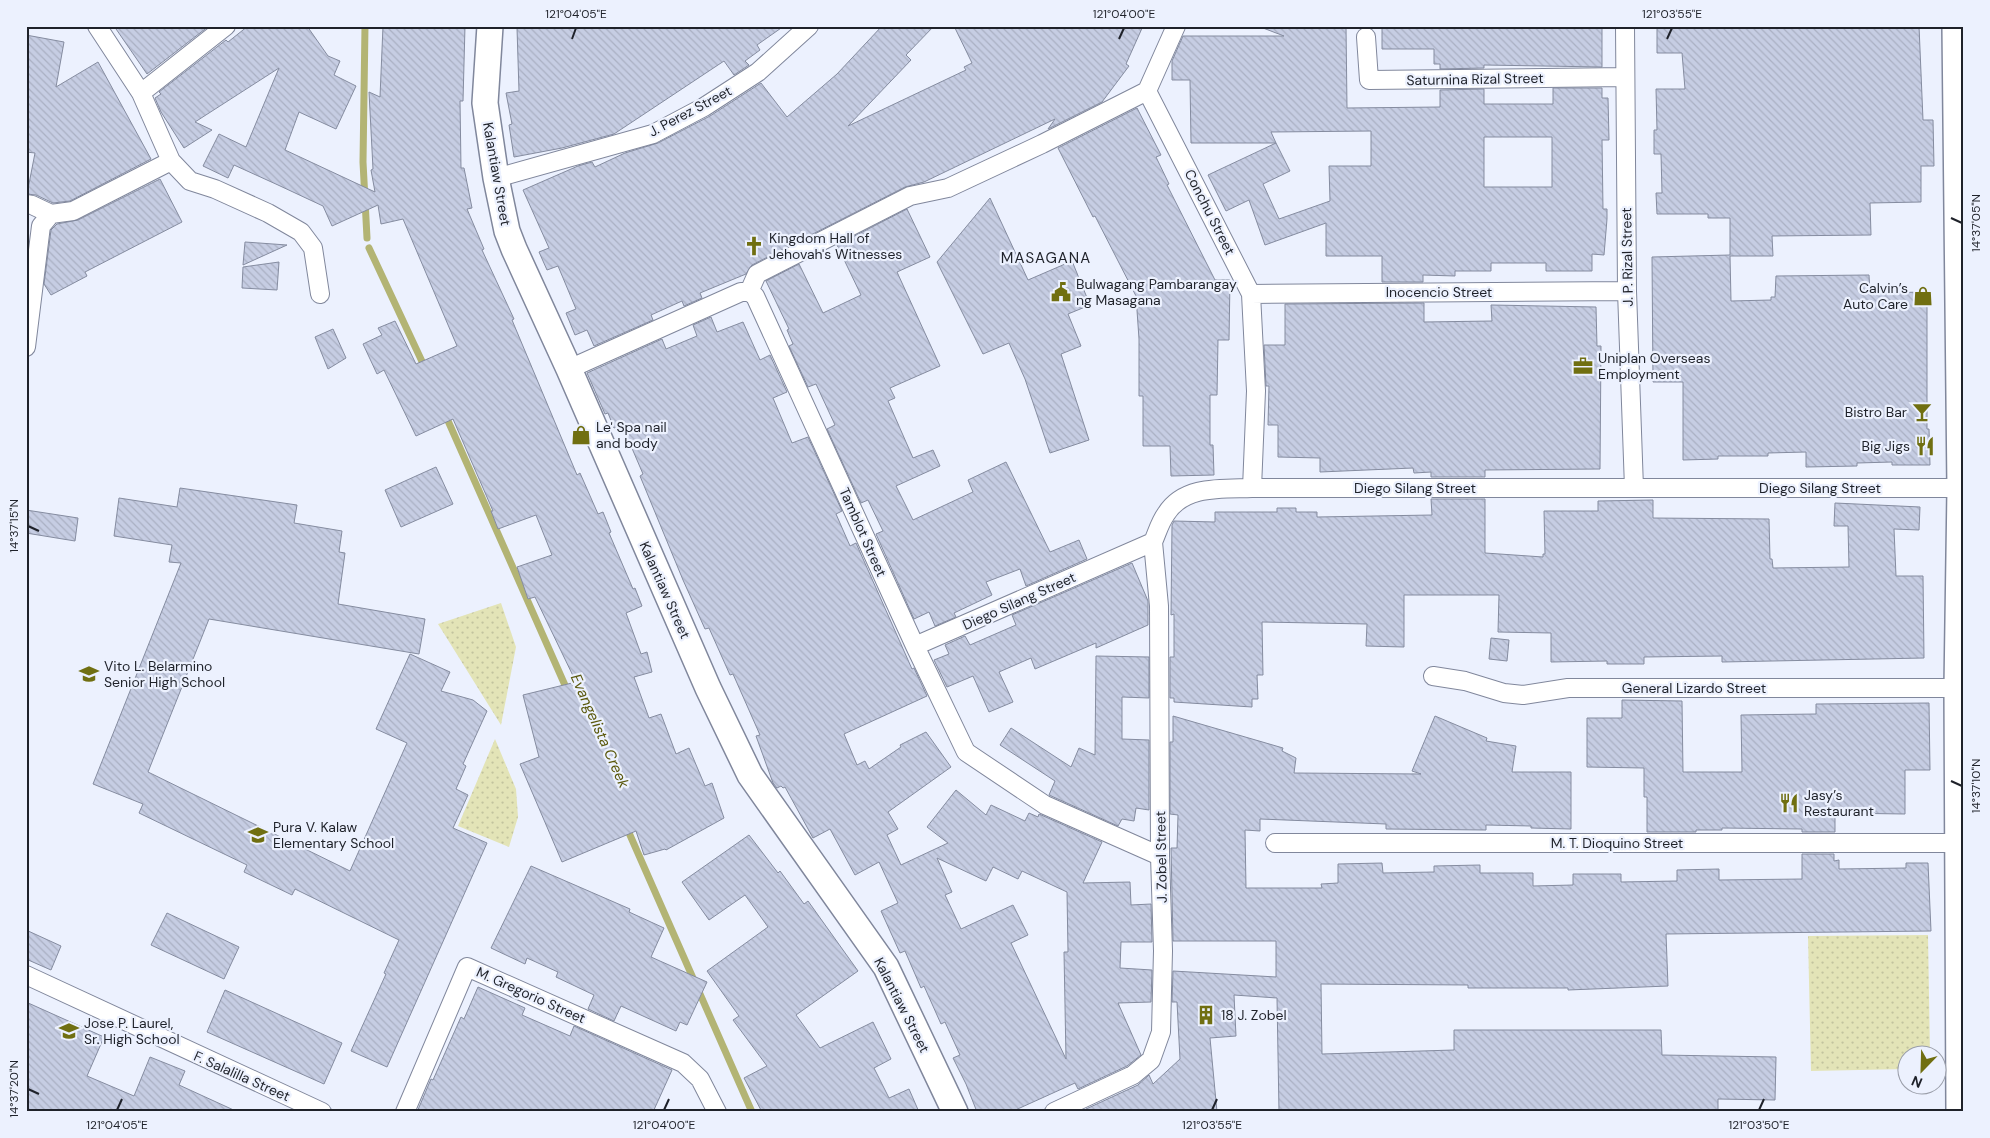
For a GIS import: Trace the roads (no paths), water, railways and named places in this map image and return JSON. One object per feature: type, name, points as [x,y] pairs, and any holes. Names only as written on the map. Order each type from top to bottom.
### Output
[{"type":"street","points":[[96,26],[141,93],[171,161],[190,181],[215,189],[268,213],[301,232],[313,248],[320,294]]},
{"type":"street","points":[[141,93],[226,26]]},
{"type":"street","name":"Kalantiaw Street","points":[[490,26],[485,103],[496,178],[507,231],[514,250],[569,369],[708,688],[750,775],[886,967],[955,1112]]},
{"type":"street","name":"J. Perez Street","points":[[496,178],[653,134],[704,107],[758,72],[809,26]]},
{"type":"street","points":[[569,369],[742,292],[749,292],[757,274],[910,196],[948,188],[1042,144],[1147,91],[1176,26]]},
{"type":"street","name":"J. P. Rizal Street","points":[[1625,26],[1628,291],[1634,488]]},
{"type":"street","points":[[1955,26],[1962,488],[1957,688],[1960,1112]]},
{"type":"street","name":"Saturnina Rizal Street","points":[[1366,37],[1369,80],[1625,76]]},
{"type":"street","name":"Conchu Street","points":[[1147,91],[1251,294],[1256,390],[1252,488]]},
{"type":"street","points":[[26,204],[51,214],[73,211],[171,161]]},
{"type":"street","points":[[26,347],[28,315],[41,226],[51,214]]},
{"type":"street","name":"Inocencio Street","points":[[1251,294],[1628,291]]},
{"type":"street","name":"Tamblot Street","points":[[749,292],[755,296],[915,646],[966,752],[1045,805],[1160,856]]},
{"type":"street","name":"Diego Silang Street","points":[[915,646],[1152,542],[1166,513],[1182,497],[1201,490],[1252,488],[1962,488]]},
{"type":"street","name":"J. Zobel Street","points":[[1054,1112],[1133,1076],[1151,1060],[1161,1032],[1163,951],[1160,856],[1159,606],[1152,542]]},
{"type":"street","name":"General Lizardo Street","points":[[1433,676],[1465,681],[1504,693],[1523,695],[1568,688],[1957,688]]},
{"type":"street","name":"M. T. Dioquino Street","points":[[1275,843],[1958,843]]},
{"type":"street","name":"M. Gregorio Street","points":[[405,1112],[468,967],[683,1063],[700,1079],[717,1112]]},
{"type":"street","name":"F. Salalilla Street","points":[[26,975],[322,1112]]},
{"type":"waterway","points":[[365,26],[363,162],[367,238]]},
{"type":"waterway","points":[[369,248],[426,370]]},
{"type":"waterway","name":"Evangelista Creek","points":[[445,414],[568,692]]},
{"type":"waterway","name":"Evangelista Creek","points":[[626,826],[752,1112]]},
{"type":"place","name":"Kingdom Hall of Jehovah's Witnesses","points":[[754,246]]},
{"type":"place","name":"Bulwagang Pambarangay ng Masagana","points":[[1061,292]]},
{"type":"place","name":"Calvin’s Auto Care","points":[[1923,296]]},
{"type":"place","name":"Uniplan Overseas Employment","points":[[1583,366]]},
{"type":"place","name":"Bistro Bar","points":[[1922,412]]},
{"type":"place","name":"Le' Spa nail and body","points":[[581,435]]},
{"type":"place","name":"Big Jigs","points":[[1925,446]]},
{"type":"place","name":"Vito L. Belarmino Senior High School","points":[[89,674]]},
{"type":"place","name":"Jasy’s Restaurant","points":[[1789,803]]},
{"type":"place","name":"Pura V. Kalaw Elementary School","points":[[258,835]]},
{"type":"place","name":"18 J. Zobel","points":[[1206,1015]]},
{"type":"place","name":"Jose P. Laurel, Sr. High School","points":[[69,1031]]},
{"type":"district","name":"MASAGANA","points":[[1046,258]]}]
